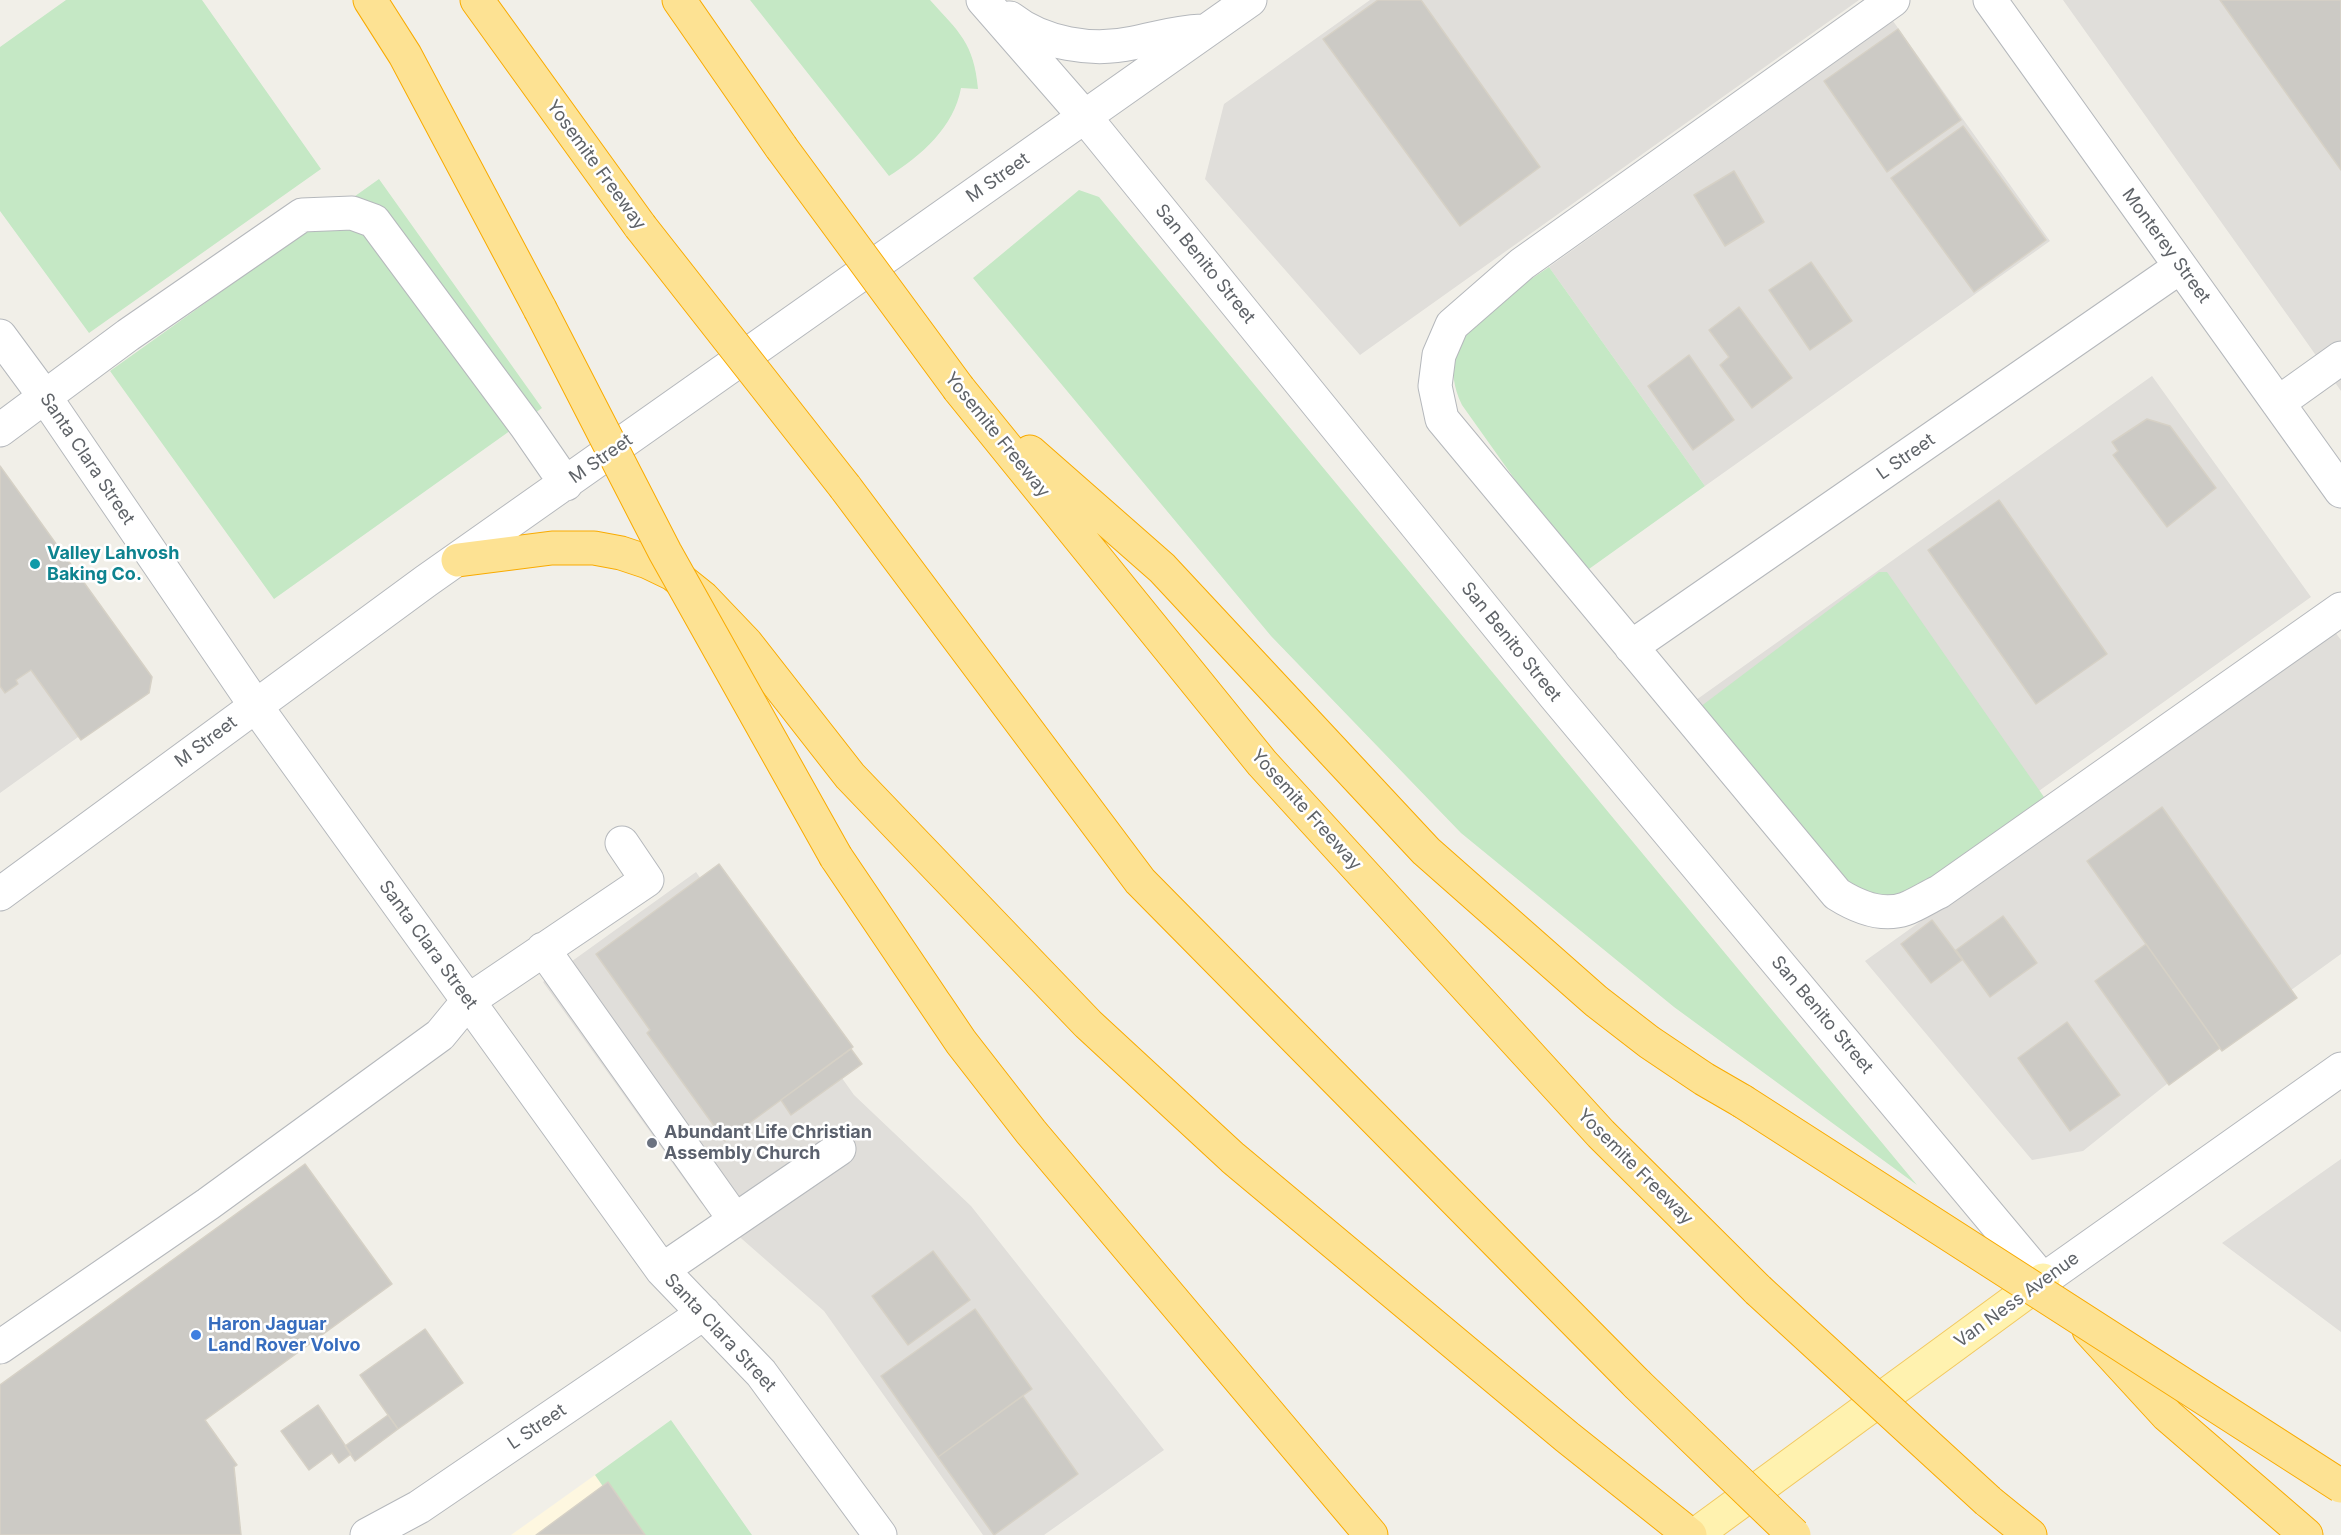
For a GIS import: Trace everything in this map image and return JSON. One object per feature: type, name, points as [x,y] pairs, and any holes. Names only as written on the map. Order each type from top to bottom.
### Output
[{"type":"highway","points":[[370,0],[405,55],[540,309],[665,552],[836,857],[961,1042],[1031,1132],[1371,1535]]},
{"type":"highway","name":"Yosemite Freeway","points":[[477,0],[640,226],[845,487],[1140,882],[1637,1384],[1794,1535]]},
{"type":"highway","name":"Yosemite Freeway","points":[[679,0],[781,147],[959,389],[1262,763],[1601,1134],[1758,1290],[1988,1501],[2030,1535]]},
{"type":"highway","points":[[959,389],[1162,568],[1426,851],[1596,1001],[1649,1042],[1704,1079],[1742,1101],[2341,1486]]},
{"type":"highway","points":[[458,560],[552,548],[594,548],[648,562],[674,574],[703,598],[746,643],[850,776],[1088,1024],[1233,1158],[1567,1437],[1690,1535]]},
{"type":"highway","points":[[2043,1280],[2167,1415],[2306,1535]]},
{"type":"main road","name":"Van Ness Avenue","points":[[1695,1535],[2043,1280]]},
{"type":"street","name":"San Benito Street","points":[[983,0],[1085,117],[1555,696],[2043,1280]]},
{"type":"street","points":[[988,0],[1024,29],[1051,41],[1087,46],[1131,44],[1175,32],[1207,30]]},
{"type":"street","name":"M Street","points":[[0,894],[426,581],[1250,0]]},
{"type":"street","points":[[1893,0],[1522,264],[1452,325],[1439,356],[1435,386],[1442,419],[1837,894],[1855,905],[1881,911],[1903,910],[1939,892],[2341,609]]},
{"type":"street","name":"Monterey Street","points":[[1990,0],[2341,491]]},
{"type":"street","points":[[0,430],[128,336],[302,215],[352,213],[374,221],[526,426],[566,484]]},
{"type":"street","name":"L Street","points":[[1632,648],[2180,267]]},
{"type":"street","name":"Santa Clara Street","points":[[0,336],[45,397],[255,705],[662,1270],[762,1373],[880,1535]]},
{"type":"street","points":[[2278,403],[2341,358]]},
{"type":"street","points":[[0,1347],[208,1204],[440,1035],[468,1001],[647,879],[622,843]]},
{"type":"street","points":[[543,950],[735,1220]]},
{"type":"street","name":"Van Ness Avenue","points":[[2043,1280],[2341,1068]]},
{"type":"street","points":[[662,1270],[839,1149]]},
{"type":"street","name":"L Street","points":[[367,1535],[419,1507],[704,1314]]},
{"type":"shaded area","points":[[1370,0],[1859,0],[1360,355],[1205,179],[1224,104]]},
{"type":"shaded area","points":[[2063,0],[2341,0],[2341,391],[2298,330]]},
{"type":"shaded area","points":[[1893,21],[2050,241],[1705,486],[1549,267]]},
{"type":"shaded area","points":[[2152,376],[2311,597],[1914,880],[1879,889],[1696,700]]},
{"type":"shaded area","name":"Valley Lahvosh Baking Co.","points":[[0,481],[148,687],[0,793]]},
{"type":"shaded area","points":[[2332,628],[2341,640],[2341,954],[2222,1040],[2083,1151],[2032,1160],[1865,961]]},
{"type":"shaded area","points":[[696,872],[854,1095],[971,1206],[1164,1450],[1044,1535],[983,1535],[824,1311],[701,1203],[543,982]]},
{"type":"shaded area","points":[[2341,1159],[2341,1332],[2222,1243]]},
{"type":"shaded area","points":[[595,1475],[637,1535],[511,1535]]},
{"type":"green space","points":[[66,0],[202,0],[321,169],[89,333],[0,211],[0,47]]},
{"type":"green space","points":[[750,0],[930,0],[957,30],[969,49],[978,89],[961,88],[944,128],[924,150],[889,176]]},
{"type":"green space","points":[[379,179],[542,408],[274,599],[110,371]]},
{"type":"green space","points":[[1079,190],[1099,197],[1917,1185],[1674,1007],[1461,833],[1271,636],[973,278]]},
{"type":"green space","points":[[1549,267],[1705,486],[1582,574],[1462,405],[1454,380],[1455,358],[1462,339],[1474,322],[1510,293]]},
{"type":"green space","points":[[1879,572],[1887,572],[2044,797],[1925,890],[1891,901],[1856,890],[1841,875],[1700,707]]},
{"type":"green space","points":[[671,1420],[752,1535],[637,1535],[595,1475]]},
{"type":"building","points":[[1378,0],[1421,0],[1540,167],[1460,226],[1323,39]]},
{"type":"building","points":[[2220,0],[2341,0],[2341,170]]},
{"type":"building","points":[[1898,29],[1961,120],[1887,172],[1824,81]]},
{"type":"building","points":[[1963,126],[2046,240],[1974,292],[1891,178]]},
{"type":"building","points":[[1734,171],[1764,222],[1725,246],[1694,195]]},
{"type":"building","points":[[1811,262],[1852,321],[1810,350],[1769,290]]},
{"type":"building","points":[[1739,307],[1792,378],[1752,408],[1720,365],[1729,357],[1709,330]]},
{"type":"building","points":[[1689,355],[1734,420],[1693,450],[1648,386]]},
{"type":"building","points":[[2147,419],[2170,426],[2216,488],[2167,527],[2113,455],[2118,451],[2112,442]]},
{"type":"building","name":"Valley Lahvosh Baking Co.","points":[[0,466],[152,677],[149,693],[81,740],[31,670],[16,680],[18,684],[5,693],[0,686]]},
{"type":"building","points":[[1999,500],[2107,654],[2036,704],[1928,550]]},
{"type":"building","points":[[2162,807],[2297,998],[2222,1051],[2087,861]]},
{"type":"building","points":[[719,864],[853,1047],[725,1141],[647,1033],[650,1030],[596,954]]},
{"type":"building","points":[[2003,916],[2037,963],[1990,997],[1956,950]]},
{"type":"building","points":[[1932,920],[1962,960],[1931,983],[1901,944]]},
{"type":"building","points":[[2146,944],[2220,1048],[2169,1085],[2095,981]]},
{"type":"building","points":[[2067,1022],[2120,1095],[2070,1131],[2018,1058]]},
{"type":"building","points":[[851,1049],[862,1064],[791,1115],[781,1100]]},
{"type":"building","name":"Haron Jaguar Land Rover Volvo","points":[[305,1164],[392,1284],[205,1420],[237,1465],[234,1467],[241,1535],[0,1535],[0,1385]]},
{"type":"building","points":[[933,1251],[970,1300],[908,1345],[872,1296]]},
{"type":"building","points":[[975,1309],[1032,1389],[938,1457],[881,1376]]},
{"type":"building","points":[[425,1329],[463,1383],[398,1429],[360,1375]]},
{"type":"building","points":[[1023,1396],[1078,1474],[994,1535],[938,1457]]},
{"type":"building","points":[[318,1405],[351,1454],[339,1463],[332,1453],[309,1470],[281,1431]]},
{"type":"building","points":[[388,1415],[398,1429],[355,1461],[345,1446]]},
{"type":"building","points":[[608,1482],[645,1535],[536,1535]]},
{"type":"place","name":"Valley Lahvosh Baking Co.","points":[[35,564]]},
{"type":"place","name":"Abundant Life Christian Assembly Church","points":[[652,1143]]},
{"type":"place","name":"Haron Jaguar Land Rover Volvo","points":[[196,1335]]}]
